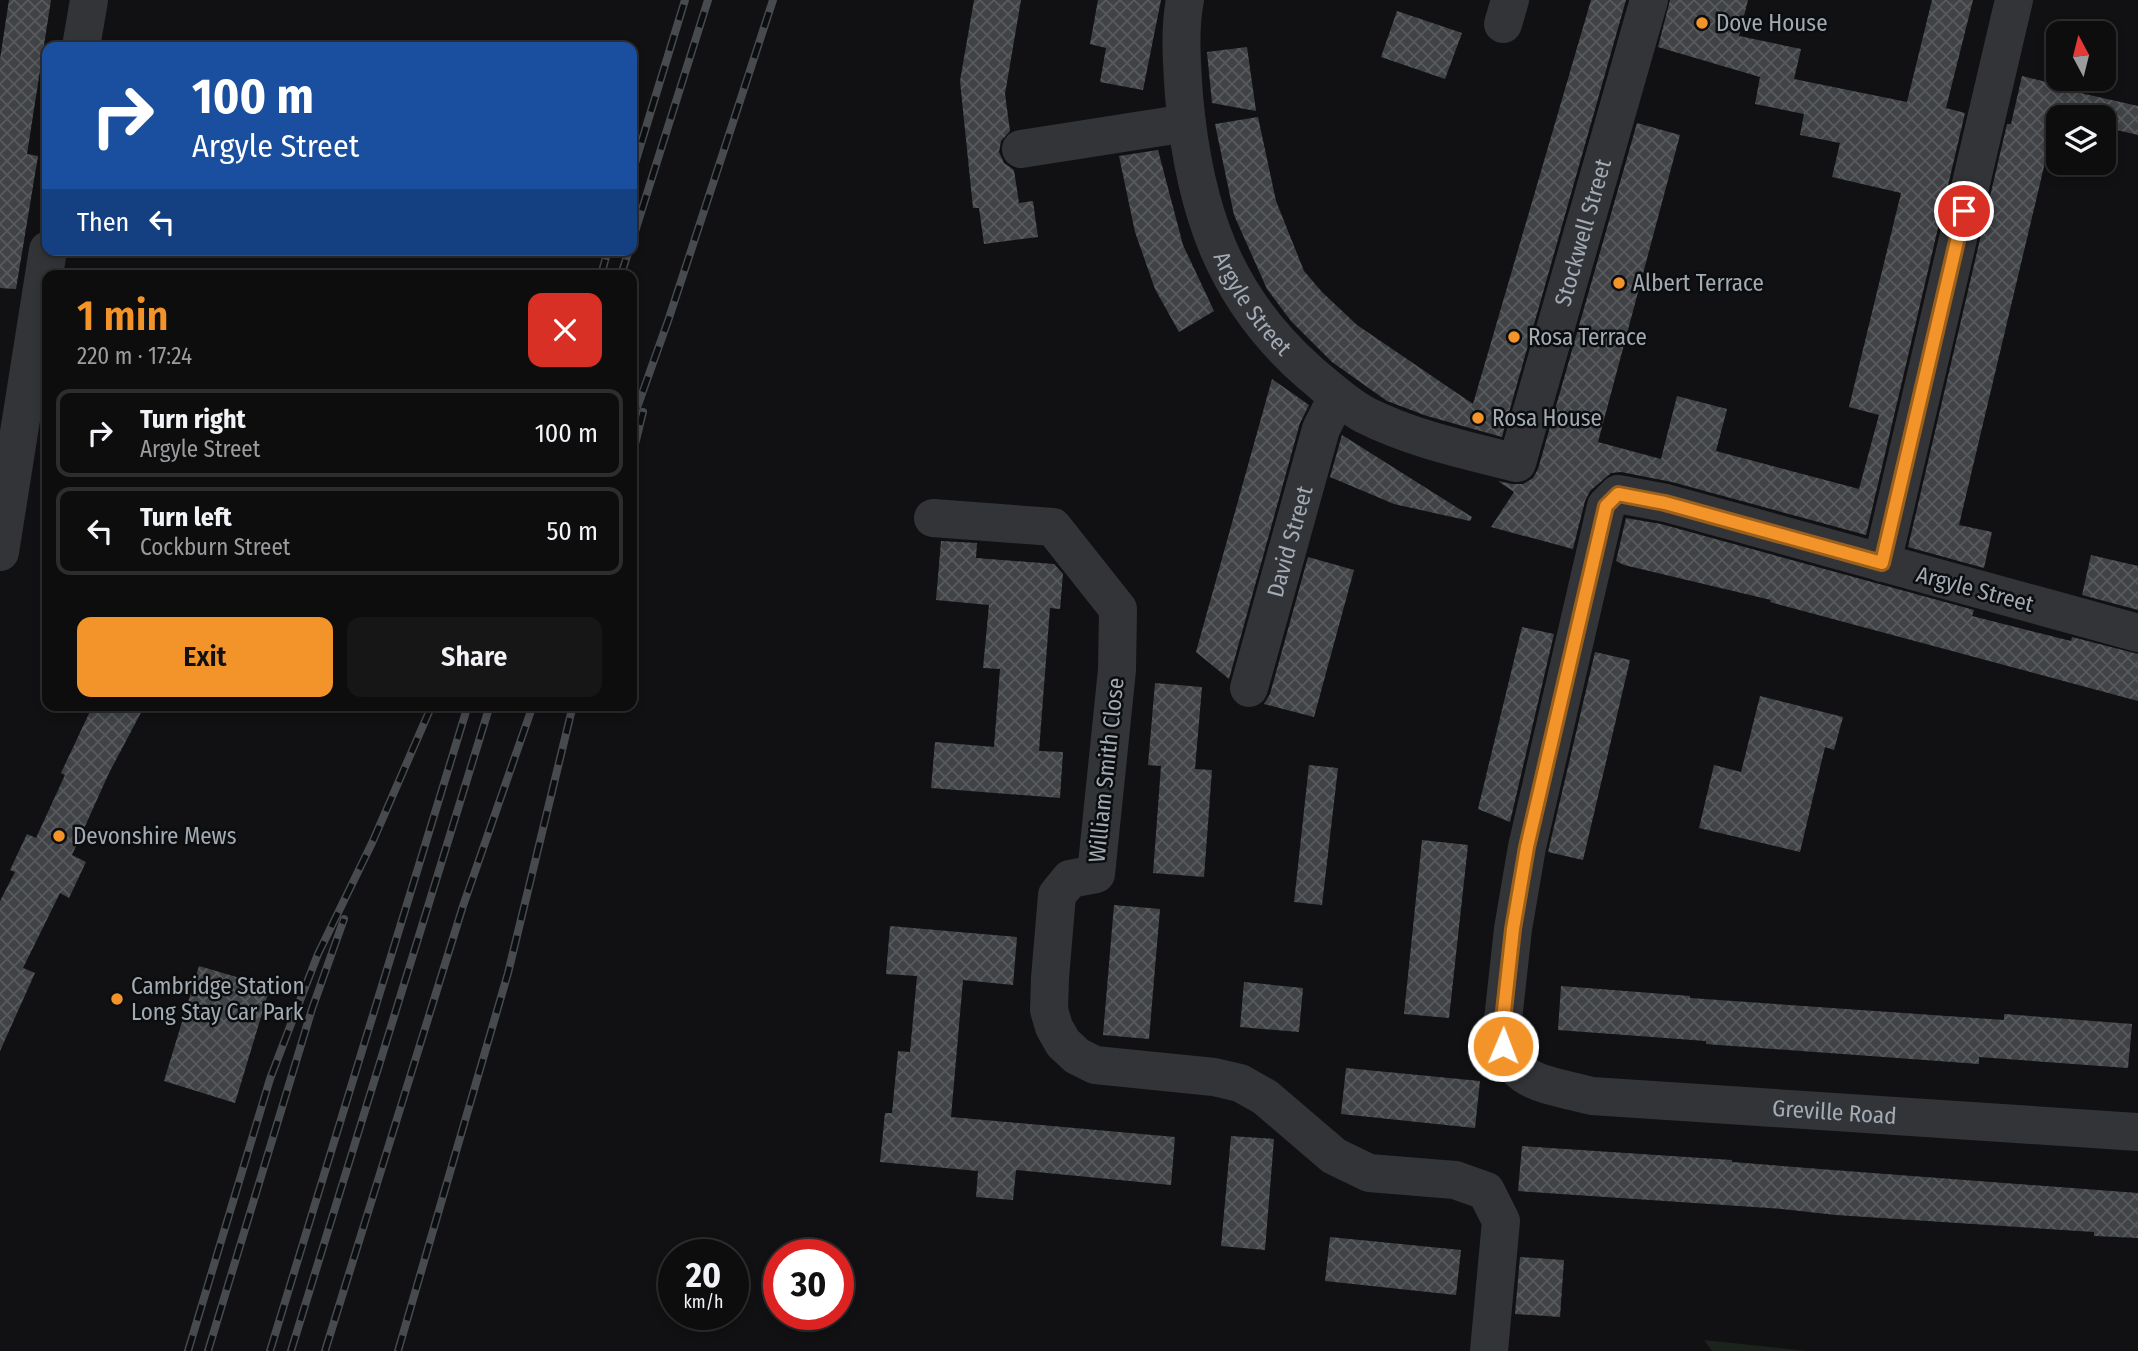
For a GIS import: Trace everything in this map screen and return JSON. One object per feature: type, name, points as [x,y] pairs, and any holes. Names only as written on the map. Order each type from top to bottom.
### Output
[{"type":"street","points":[[82,42],[89,0]]},
{"type":"street","name":"Argyle Street","points":[[1185,0],[1182,65],[1195,172],[1221,257],[1240,293],[1269,333],[1337,397],[1364,414],[1428,441],[1517,463]]},
{"type":"street","name":"Stockwell Street","points":[[1517,463],[1649,0]]},
{"type":"street","points":[[1882,563],[2014,0]]},
{"type":"street","points":[[1021,149],[1187,123]]},
{"type":"street","points":[[0,552],[41,337]]},
{"type":"street","name":"David Street","points":[[1249,688],[1321,429],[1337,397]]},
{"type":"street","name":"Argyle Street","points":[[1533,1080],[1520,1073],[1503,1046],[1502,1029],[1513,929],[1527,847],[1606,506],[1611,499],[1618,494],[1665,503],[2138,633]]},
{"type":"street","name":"William Smith Close","points":[[933,519],[1053,527],[1118,609],[1116,670],[1096,874],[1070,879],[1057,895],[1049,1010],[1054,1027],[1063,1042],[1077,1056],[1095,1065],[1214,1077],[1240,1083],[1265,1097],[1334,1156],[1369,1173],[1455,1180],[1486,1191],[1501,1221],[1489,1351]]},
{"type":"street","name":"Greville Road","points":[[1533,1080],[1592,1096],[2138,1132]]},
{"type":"shaded area","points":[[1704,1340],[1807,1351],[1712,1351]]},
{"type":"building","points":[[9,0],[51,0],[44,42],[42,42],[27,154],[38,156],[16,289],[0,288],[0,59]]},
{"type":"building","points":[[974,0],[1021,0],[1005,94],[1010,131],[1001,141],[999,152],[1004,163],[1014,170],[1019,203],[1033,201],[1038,237],[984,244],[979,208],[973,208],[960,81]]},
{"type":"building","points":[[1098,0],[1161,0],[1143,90],[1100,82],[1106,48],[1090,44]]},
{"type":"building","points":[[1591,0],[1626,0],[1502,437],[1427,416],[1387,401],[1332,362],[1291,321],[1267,289],[1234,215],[1215,124],[1258,117],[1276,201],[1304,271],[1357,325],[1473,404]]},
{"type":"building","points":[[1670,0],[1748,0],[1739,36],[1801,49],[1794,79],[1907,102],[1932,0],[1973,0],[1946,108],[1965,113],[1866,535],[1672,482],[1621,472],[1611,473],[1590,491],[1573,549],[1491,527],[1514,492],[1498,481],[1523,484],[1533,478],[1538,469],[1637,123],[1680,135],[1598,442],[1661,459],[1677,396],[1727,409],[1716,451],[1859,489],[1879,415],[1849,407],[1901,193],[1832,177],[1840,143],[1800,135],[1804,114],[1755,104],[1760,77],[1658,47]]},
{"type":"building","points":[[1397,11],[1462,33],[1445,79],[1381,57]]},
{"type":"building","points":[[1247,47],[1256,111],[1212,103],[1207,52]]},
{"type":"building","points":[[2022,76],[2046,82],[2046,91],[2072,91],[2138,106],[2138,135],[2116,130],[2116,105],[2046,105],[2046,158],[1959,525],[1992,532],[1984,568],[1908,547],[2007,124],[2011,124]]},
{"type":"building","points":[[1158,150],[1183,245],[1214,311],[1179,332],[1155,289],[1135,232],[1119,156]]},
{"type":"building","points":[[1272,379],[1309,405],[1300,423],[1229,679],[1196,652]]},
{"type":"building","points":[[1342,435],[1472,517],[1470,521],[1394,504],[1330,477]]},
{"type":"building","points":[[1626,518],[1661,524],[1974,610],[1972,616],[2071,641],[2072,637],[2138,654],[2138,701],[1770,602],[1771,600],[1624,565],[1616,561]]},
{"type":"building","points":[[941,541],[977,543],[976,558],[1054,564],[1063,574],[1060,609],[1050,608],[1039,751],[1063,752],[1060,798],[931,788],[935,742],[994,747],[1000,669],[983,668],[989,605],[936,600]]},
{"type":"building","points":[[2091,555],[2138,566],[2138,610],[2082,595]]},
{"type":"building","points":[[1308,557],[1354,570],[1314,717],[1264,704],[1270,694]]},
{"type":"building","points":[[1522,627],[1554,634],[1510,822],[1478,809]]},
{"type":"building","points":[[1595,652],[1630,660],[1583,860],[1548,852]]},
{"type":"building","points":[[1155,683],[1202,687],[1195,769],[1212,770],[1204,877],[1153,873],[1161,766],[1148,765]]},
{"type":"building","points":[[1760,696],[1843,717],[1834,750],[1825,747],[1800,852],[1699,828],[1714,765],[1741,772]]},
{"type":"building","name":"Devonshire Mews","points":[[90,711],[142,711],[109,773],[72,855],[86,862],[69,898],[60,893],[23,968],[35,973],[0,1051],[0,901],[15,872],[10,870],[27,834],[36,838],[65,775],[61,773]]},
{"type":"building","points":[[1309,765],[1338,768],[1322,905],[1294,902]]},
{"type":"building","points":[[1422,840],[1468,845],[1449,1018],[1404,1014]]},
{"type":"building","points":[[1114,905],[1160,909],[1149,1039],[1103,1035]]},
{"type":"building","points":[[890,926],[1017,937],[1013,985],[963,980],[951,1117],[1175,1137],[1171,1185],[1016,1170],[1013,1200],[976,1197],[978,1171],[880,1162],[885,1113],[892,1113],[898,1051],[910,1052],[917,976],[886,974]]},
{"type":"building","points":[[199,966],[270,987],[235,1103],[164,1081]]},
{"type":"building","points":[[1244,982],[1303,988],[1299,1032],[1240,1027]]},
{"type":"building","points":[[1561,986],[2004,1020],[2004,1014],[2132,1024],[2128,1068],[1979,1057],[1979,1064],[1558,1030]]},
{"type":"building","points":[[1346,1068],[1480,1081],[1475,1128],[1341,1114]]},
{"type":"building","points":[[1231,1136],[1274,1139],[1265,1250],[1221,1246]]},
{"type":"building","points":[[1522,1146],[2138,1193],[2138,1238],[2094,1236],[2094,1232],[1518,1191]]},
{"type":"building","points":[[1330,1237],[1461,1250],[1456,1295],[1325,1281]]},
{"type":"building","points":[[1520,1257],[1564,1260],[1560,1317],[1515,1314]]},
{"type":"railway","points":[[637,157],[685,0]]},
{"type":"railway","points":[[637,225],[708,0]]},
{"type":"railway","points":[[637,408],[773,0]]},
{"type":"railway","points":[[602,270],[606,256]]},
{"type":"railway","points":[[623,270],[627,256]]},
{"type":"railway","points":[[637,436],[643,412]]},
{"type":"railway","points":[[188,1351],[270,1079],[318,954],[372,843],[429,711]]},
{"type":"railway","points":[[270,1351],[466,711]]},
{"type":"railway","points":[[291,1351],[488,711]]},
{"type":"railway","points":[[325,1351],[463,906],[531,711]]},
{"type":"railway","points":[[398,1351],[508,973],[572,711]]},
{"type":"railway","points":[[208,1351],[312,1009],[344,919]]},
{"type":"place","name":"Dove House","points":[[1702,23]]},
{"type":"place","name":"Albert Terrace","points":[[1619,283]]},
{"type":"place","name":"Rosa Terrace","points":[[1514,337]]},
{"type":"place","name":"Rosa House","points":[[1478,418]]},
{"type":"place","name":"Devonshire Mews","points":[[59,836]]},
{"type":"place","name":"Cambridge Station Long Stay Car Park","points":[[117,999]]},
{"type":"route","points":[[1503,1046],[1502,1029],[1513,929],[1527,847],[1606,506],[1618,494],[1628,494],[1882,563],[1964,211]]}]
